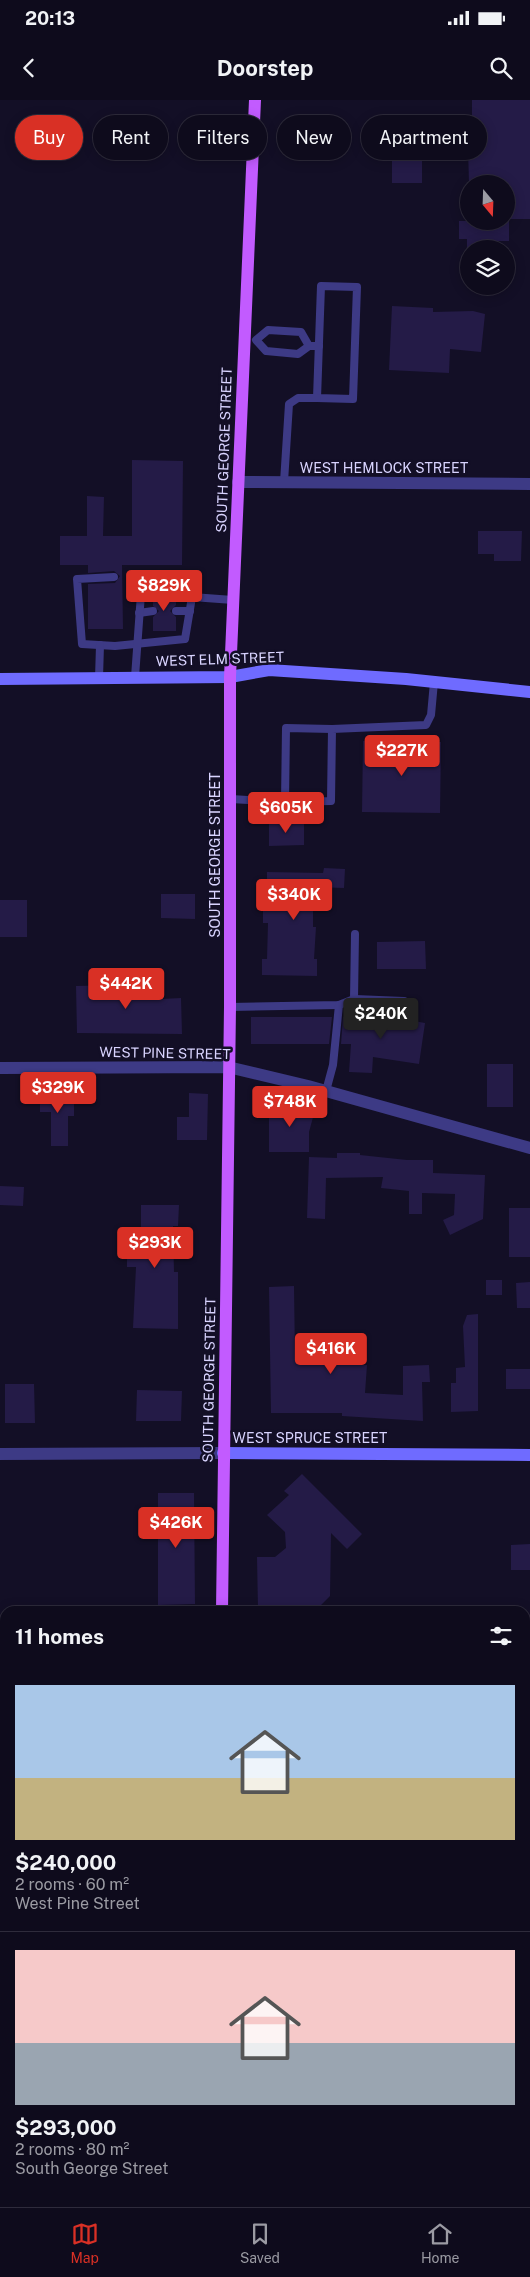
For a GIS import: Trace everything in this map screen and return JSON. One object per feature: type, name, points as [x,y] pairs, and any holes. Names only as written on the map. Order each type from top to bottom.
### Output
[{"type":"main road","name":"SOUTH GEORGE STREET","points":[[222,1606],[230,1007],[230,677],[238,482],[250,340],[255,100]]},
{"type":"street","name":"WEST HEMLOCK STREET","points":[[238,482],[530,484]]},
{"type":"street","name":"WEST ELM STREET","points":[[0,679],[230,677],[269,670],[434,682],[530,692]]},
{"type":"street","name":"WEST PINE STREET","points":[[0,1068],[228,1067],[326,1091],[530,1148]]},
{"type":"street","name":"WEST SPRUCE STREET","points":[[0,1454],[530,1454]]},
{"type":"lane","points":[[284,482],[289,404],[298,398],[353,399],[357,288],[321,286],[317,398]]},
{"type":"lane","points":[[309,346],[301,332],[268,330],[250,340],[266,351],[298,354],[309,346],[319,346]]},
{"type":"lane","points":[[114,578],[77,579],[82,644],[137,644],[184,639],[192,597],[191,580],[142,580],[139,613],[137,644],[135,678]]},
{"type":"lane","points":[[192,597],[233,600]]},
{"type":"lane","points":[[176,611],[190,611]]},
{"type":"lane","points":[[139,613],[154,612]]},
{"type":"lane","points":[[99,678],[100,645]]},
{"type":"lane","points":[[285,802],[286,728],[332,729],[426,724],[431,715],[434,682]]},
{"type":"lane","points":[[231,799],[285,802],[331,801],[332,729]]},
{"type":"lane","points":[[354,934],[354,999]]},
{"type":"lane","points":[[230,1007],[340,1006],[354,999],[404,1001]]},
{"type":"lane","points":[[326,1091],[334,1065],[340,1006]]},
{"type":"building","points":[[472,100],[530,100],[530,219],[515,219],[515,175],[469,175],[468,160],[487,160],[487,115],[472,115]]},
{"type":"building","points":[[392,160],[422,160],[422,183],[392,183]]},
{"type":"building","points":[[459,221],[460,230],[509,230],[509,240],[459,239]]},
{"type":"building","points":[[392,306],[433,308],[433,312],[473,311],[485,314],[481,352],[450,349],[449,373],[389,370]]},
{"type":"building","points":[[132,460],[183,461],[182,565],[122,565],[123,629],[88,629],[88,584],[115,583],[120,576],[114,571],[88,573],[88,565],[60,565],[60,536],[87,536],[87,496],[104,497],[103,536],[132,536]]},
{"type":"building","points":[[478,531],[522,531],[521,561],[494,561],[494,554],[478,554]]},
{"type":"building","points":[[153,593],[176,593],[176,605],[170,611],[176,617],[176,631],[153,631],[153,617],[159,611],[153,606]]},
{"type":"building","points":[[363,741],[441,742],[440,813],[362,812]]},
{"type":"building","points":[[269,822],[304,822],[304,845],[269,846]]},
{"type":"building","points":[[324,868],[345,869],[344,888],[313,887],[313,927],[316,927],[314,959],[317,959],[317,976],[262,975],[262,959],[267,959],[268,923],[263,923],[263,904],[267,904],[267,872],[323,873]]},
{"type":"building","points":[[161,894],[195,894],[195,919],[161,918]]},
{"type":"building","points":[[0,900],[27,900],[27,937],[0,937]]},
{"type":"building","points":[[425,941],[426,969],[377,969],[377,942]]},
{"type":"building","points":[[141,976],[142,1000],[181,998],[182,1034],[77,1033],[76,986],[115,985],[115,977]]},
{"type":"building","points":[[348,1015],[392,1017],[425,1023],[419,1064],[373,1057],[372,1073],[349,1072],[351,1044],[341,1044],[343,1017]]},
{"type":"building","points":[[251,1017],[332,1017],[329,1044],[251,1044]]},
{"type":"building","points":[[487,1064],[513,1064],[513,1107],[487,1107]]},
{"type":"building","points":[[43,1089],[68,1089],[68,1099],[74,1099],[74,1116],[68,1116],[68,1146],[51,1146],[51,1112],[40,1112],[40,1098],[43,1098]]},
{"type":"building","points":[[189,1093],[208,1094],[207,1140],[177,1140],[177,1117],[189,1117]]},
{"type":"building","points":[[269,1104],[293,1104],[315,1110],[309,1132],[309,1152],[269,1152]]},
{"type":"building","points":[[337,1153],[360,1153],[360,1155],[407,1160],[433,1160],[433,1173],[485,1175],[483,1219],[450,1235],[443,1220],[454,1215],[455,1194],[422,1193],[422,1214],[409,1214],[409,1191],[381,1188],[383,1177],[326,1178],[325,1219],[307,1218],[309,1157],[337,1158]]},
{"type":"building","points":[[0,1186],[24,1187],[23,1206],[0,1205]]},
{"type":"building","points":[[141,1205],[179,1205],[178,1226],[173,1226],[174,1272],[178,1272],[178,1329],[133,1328],[136,1267],[127,1267],[127,1241],[141,1240]]},
{"type":"building","points":[[509,1208],[530,1208],[530,1257],[509,1257]]},
{"type":"building","points":[[486,1280],[502,1280],[502,1295],[486,1295]]},
{"type":"building","points":[[530,1282],[530,1308],[517,1308],[516,1283]]},
{"type":"building","points":[[294,1286],[295,1357],[333,1357],[334,1335],[347,1336],[347,1346],[353,1347],[352,1364],[367,1365],[365,1393],[403,1395],[403,1366],[429,1365],[430,1382],[422,1382],[423,1421],[342,1416],[342,1413],[271,1413],[269,1287]]},
{"type":"building","points":[[478,1314],[478,1411],[451,1412],[451,1383],[456,1383],[456,1368],[465,1367],[463,1326],[467,1315]]},
{"type":"building","points":[[506,1369],[530,1369],[530,1389],[506,1389]]},
{"type":"building","points":[[5,1384],[34,1384],[35,1423],[5,1423]]},
{"type":"building","points":[[137,1390],[182,1391],[181,1421],[136,1421]]},
{"type":"building","points":[[302,1474],[362,1534],[347,1549],[331,1533],[330,1596],[320,1606],[258,1606],[257,1557],[275,1557],[286,1548],[285,1532],[267,1515],[289,1495],[284,1491]]},
{"type":"building","points":[[158,1493],[194,1493],[195,1604],[158,1605]]},
{"type":"building","points":[[530,1544],[530,1570],[511,1570],[511,1545]]}]
